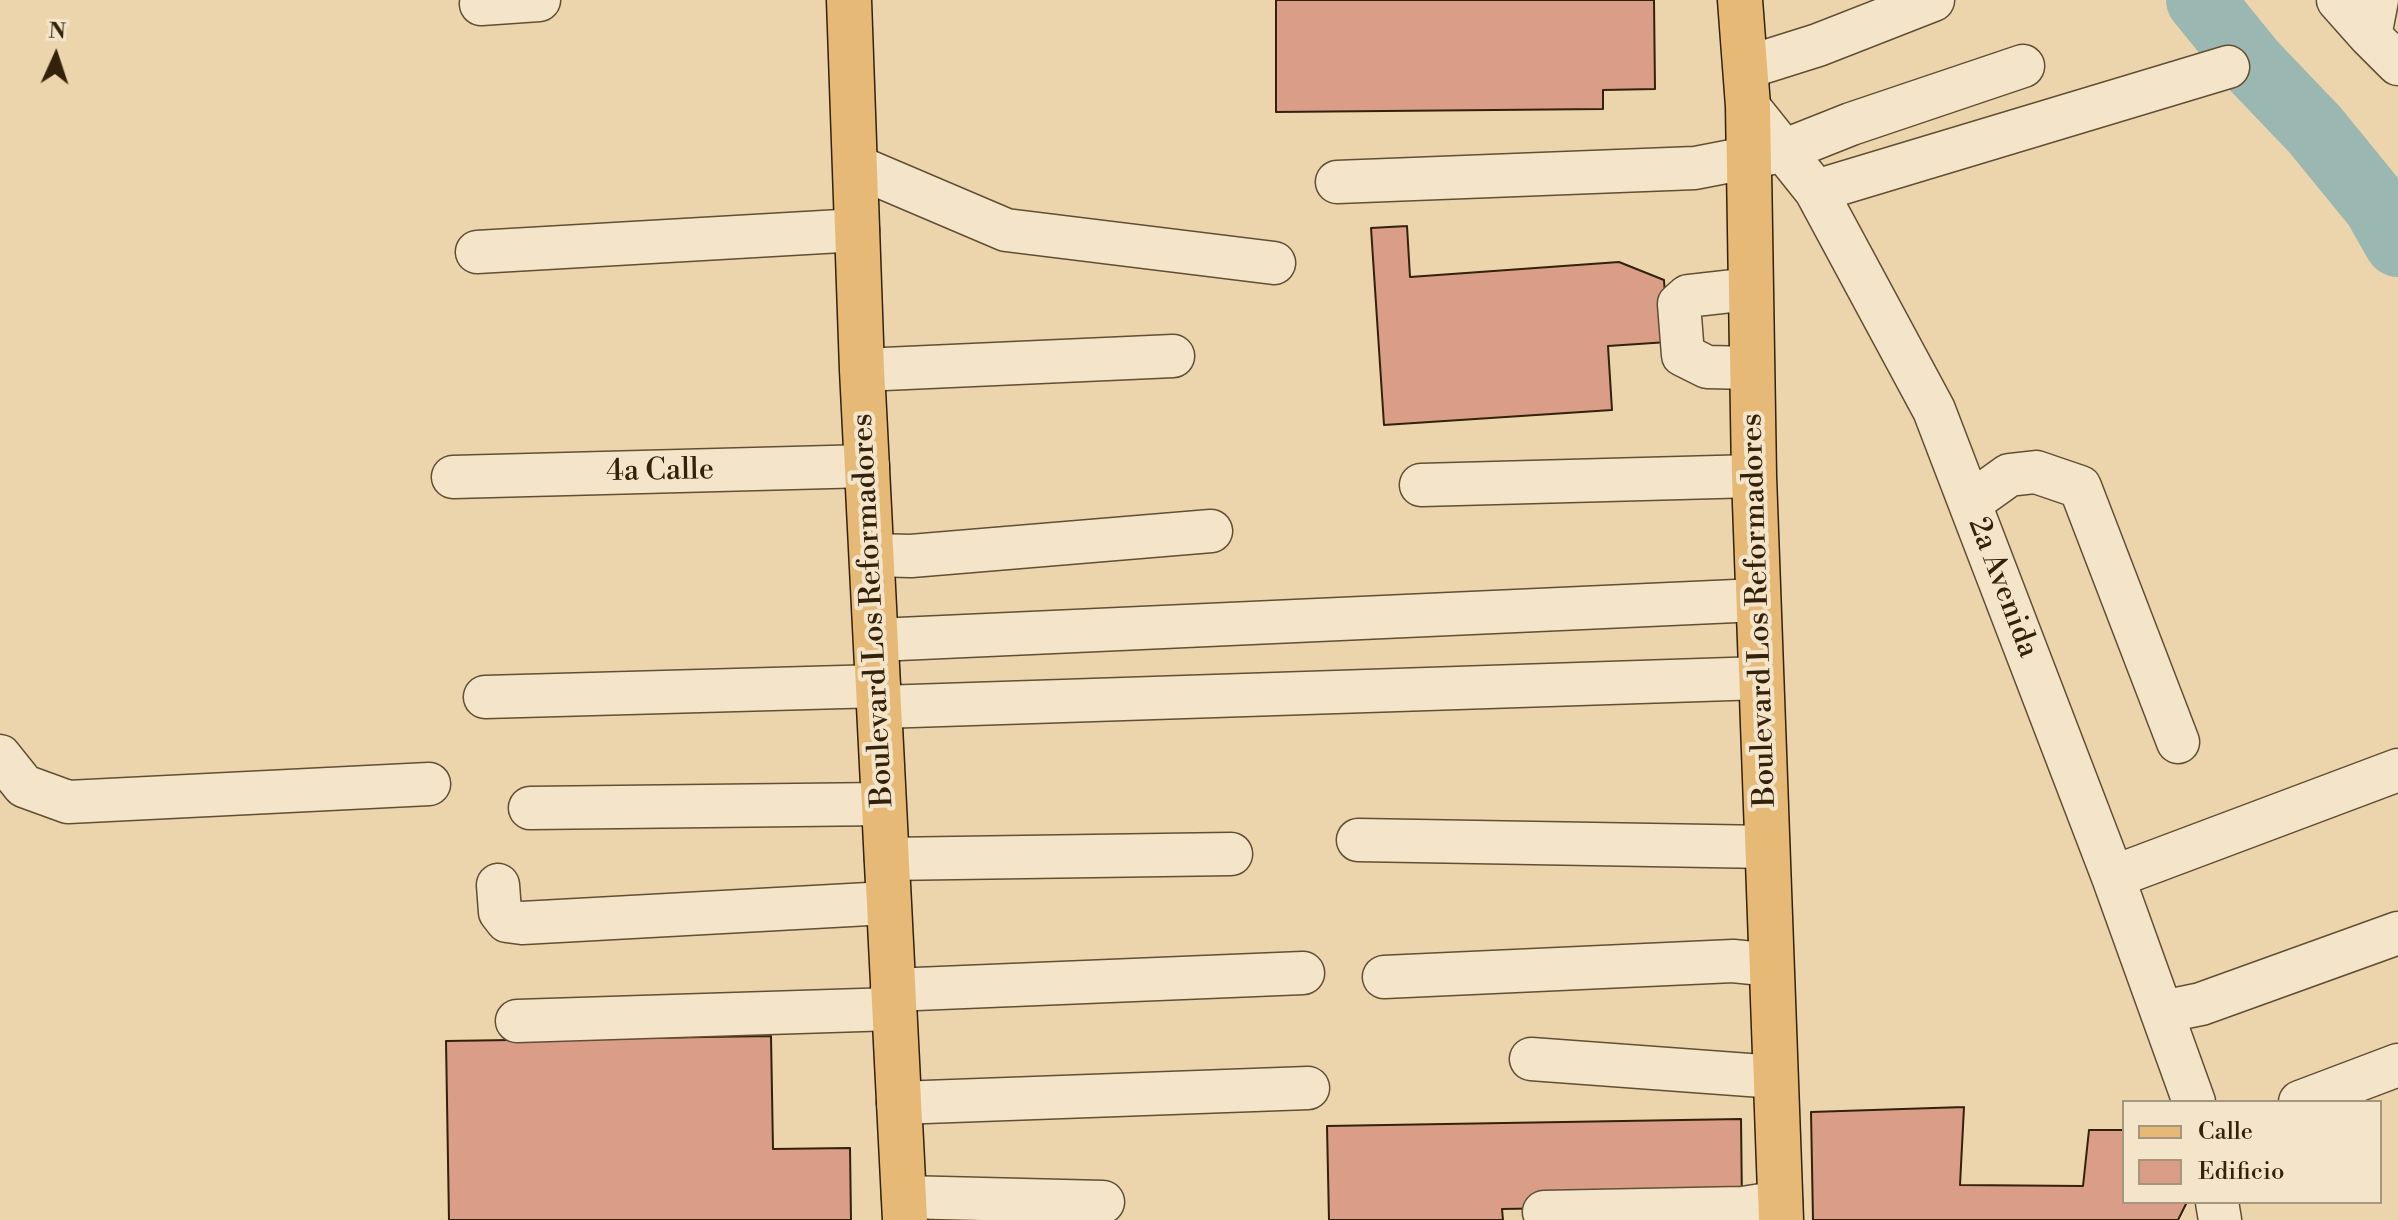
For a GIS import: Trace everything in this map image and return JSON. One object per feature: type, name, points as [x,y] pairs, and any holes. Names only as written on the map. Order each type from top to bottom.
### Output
[{"type":"main road","name":"Boulevard Los Reformadores","points":[[849,0],[858,167],[862,370],[904,1209]]},
{"type":"main road","name":"Boulevard Los Reformadores","points":[[1740,0],[1747,87],[1765,155],[1750,289],[1758,600],[1781,1211]]},
{"type":"street","points":[[481,4],[539,0]]},
{"type":"street","points":[[1747,87],[1933,0]]},
{"type":"street","points":[[2338,0],[2381,33]]},
{"type":"street","points":[[1337,182],[1695,168],[1765,155],[2023,66]]},
{"type":"street","points":[[1816,191],[2228,67]]},
{"type":"street","name":"2a Avenida","points":[[1765,155],[1816,191],[1934,410],[2113,877],[2193,1100]]},
{"type":"street","points":[[858,167],[1006,230],[1274,263]]},
{"type":"street","points":[[477,252],[858,230]]},
{"type":"street","points":[[1750,289],[1688,296],[1679,304],[1683,355],[1707,367],[1752,368]]},
{"type":"street","points":[[862,370],[904,371],[1173,356]]},
{"type":"street","name":"4a Calle","points":[[453,477],[868,466]]},
{"type":"street","points":[[1970,503],[2009,475],[2036,472],[2080,487],[2178,742]]},
{"type":"street","points":[[1421,485],[1754,476]]},
{"type":"street","points":[[871,555],[911,556],[1211,531]]},
{"type":"street","points":[[877,640],[1758,600]]},
{"type":"street","points":[[485,697],[880,696],[1761,678]]},
{"type":"street","points":[[0,756],[24,786],[68,802],[429,784]]},
{"type":"street","points":[[2113,877],[2398,770]]},
{"type":"street","points":[[530,808],[884,804]]},
{"type":"street","points":[[1358,840],[1768,847]]},
{"type":"street","points":[[886,859],[1231,854]]},
{"type":"street","points":[[498,885],[500,912],[507,921],[522,923],[887,903]]},
{"type":"street","points":[[2162,1012],[2201,1004],[2398,933]]},
{"type":"street","points":[[1384,977],[1733,961],[1772,965]]},
{"type":"street","points":[[517,1021],[1303,973]]},
{"type":"street","points":[[1531,1059],[1776,1077]]},
{"type":"street","points":[[2305,1100],[2398,1065]]},
{"type":"street","points":[[898,1103],[1308,1088]]},
{"type":"street","points":[[904,1209],[1103,1202]]},
{"type":"street","points":[[1544,1212],[1743,1208],[1781,1211]]},
{"type":"building","points":[[1276,0],[1654,0],[1655,89],[1603,90],[1603,109],[1276,112]]},
{"type":"building","points":[[1407,226],[1410,277],[1619,262],[1664,280],[1668,342],[1608,346],[1612,410],[1384,425],[1371,228]]},
{"type":"building","points":[[771,1036],[773,1149],[850,1148],[851,1220],[449,1220],[446,1041]]},
{"type":"building","points":[[1964,1107],[1960,1185],[2083,1186],[2089,1130],[2122,1130],[2122,1204],[2186,1204],[2178,1220],[1813,1220],[1811,1112]]},
{"type":"building","points":[[1741,1119],[1742,1205],[1502,1209],[1503,1220],[1329,1220],[1327,1126]]},
{"type":"waterway","points":[[2200,0],[2252,64],[2315,130],[2377,206],[2398,243]]}]
